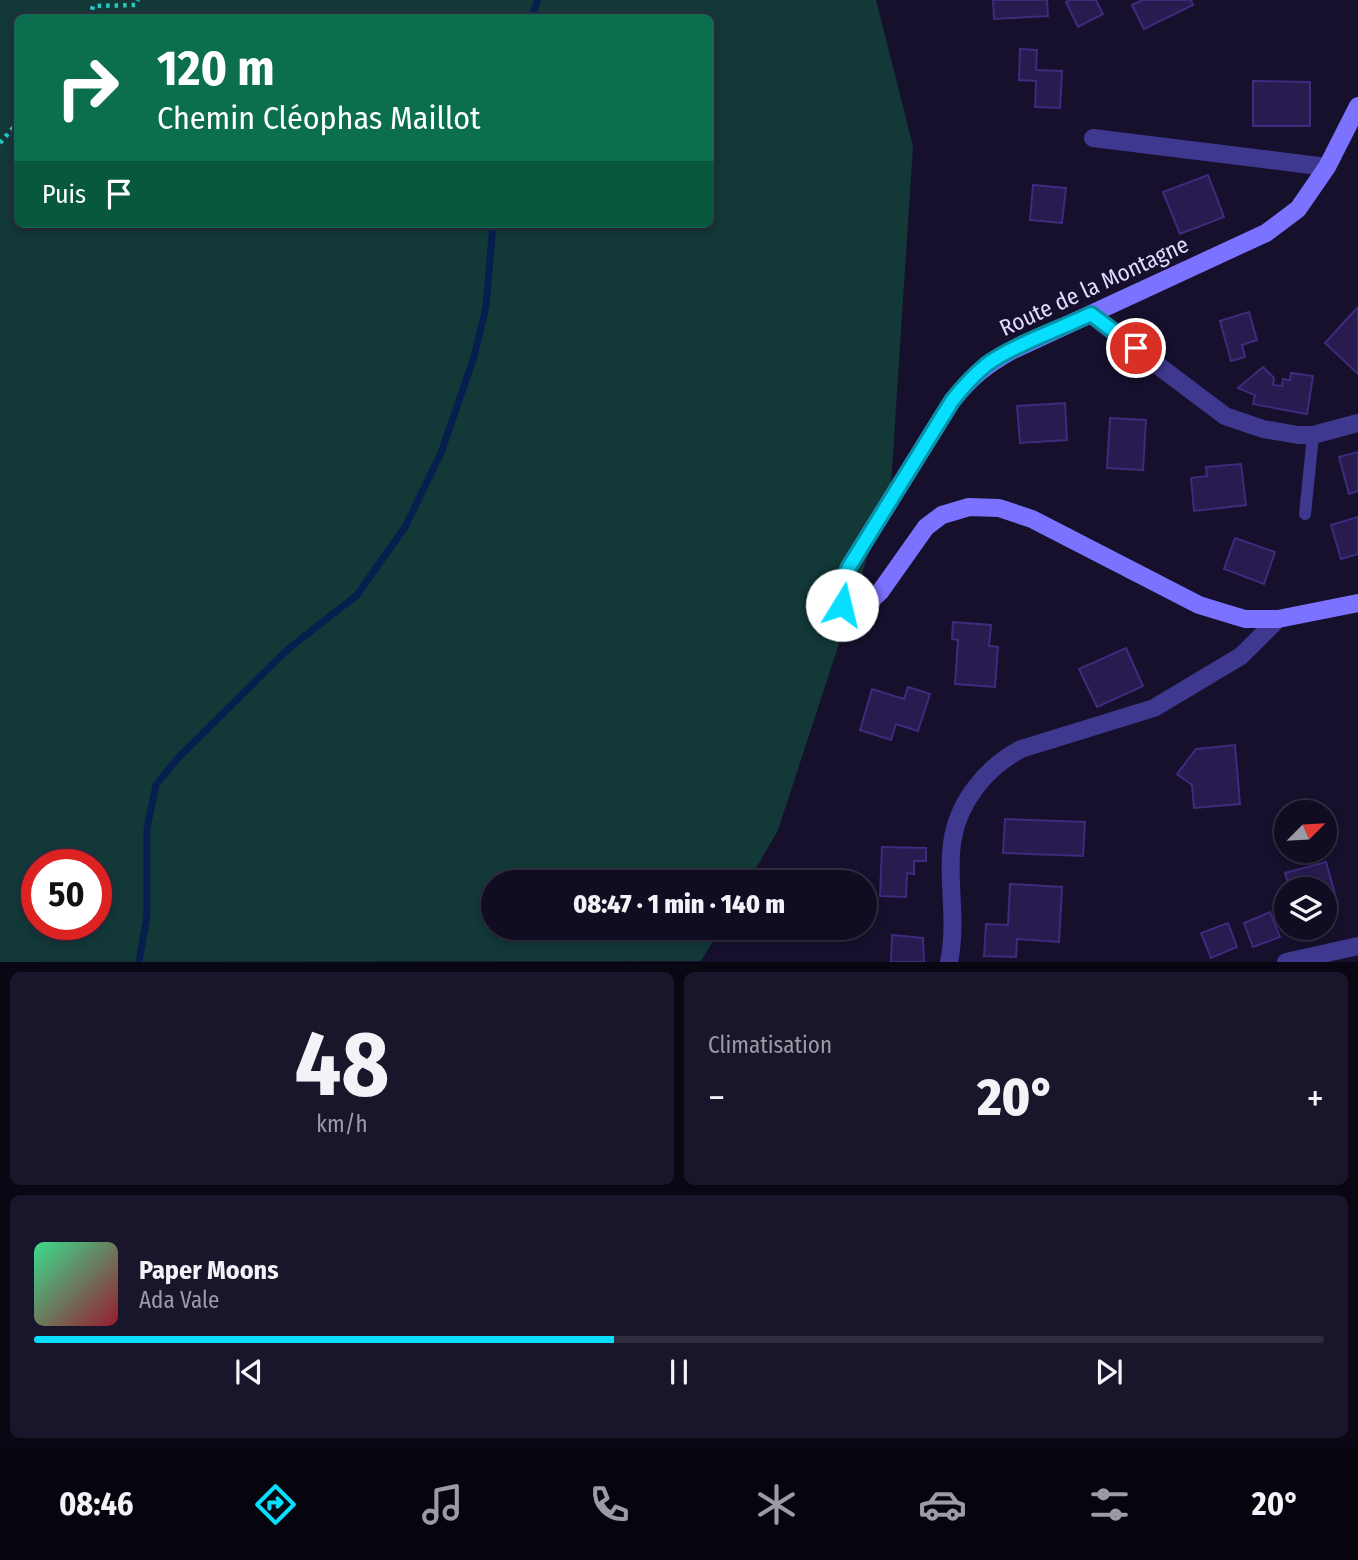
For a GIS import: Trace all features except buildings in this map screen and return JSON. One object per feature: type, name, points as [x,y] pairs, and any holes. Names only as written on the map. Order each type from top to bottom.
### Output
[{"type":"main road","name":"Route de la Montagne","points":[[1358,106],[1327,167],[1298,209],[1266,233],[1005,355],[988,364],[969,380],[952,401],[849,567],[841,587],[842,605],[846,612],[852,613],[880,592],[926,527],[942,515],[969,507],[999,508],[1032,519],[1199,605],[1245,619],[1278,619],[1358,603]]},
{"type":"street","points":[[1093,138],[1327,167]]},
{"type":"street","points":[[1091,314],[1225,416],[1263,429],[1298,435],[1313,435],[1358,423]]},
{"type":"street","points":[[949,961],[953,945],[953,828],[964,803],[989,771],[1021,749],[1154,708],[1241,656],[1278,619]]},
{"type":"street","points":[[1286,961],[1358,946]]},
{"type":"lane","points":[[1305,514],[1313,435]]},
{"type":"path","points":[[91,14],[93,6],[135,5],[138,0]]},
{"type":"path","points":[[0,143],[14,127]]},
{"type":"green space","points":[[0,0],[876,0],[913,146],[891,485],[778,830],[755,870],[481,870],[481,940],[714,940],[701,961],[0,962]]},
{"type":"waterway","points":[[533,14],[538,0]]},
{"type":"waterway","points":[[139,962],[147,916],[147,828],[156,785],[178,758],[287,650],[357,595],[405,527],[441,453],[474,357],[486,307],[493,228]]},
{"type":"route","points":[[842,605],[841,587],[849,567],[952,401],[969,380],[988,364],[1013,350],[1091,314],[1136,348]]}]
